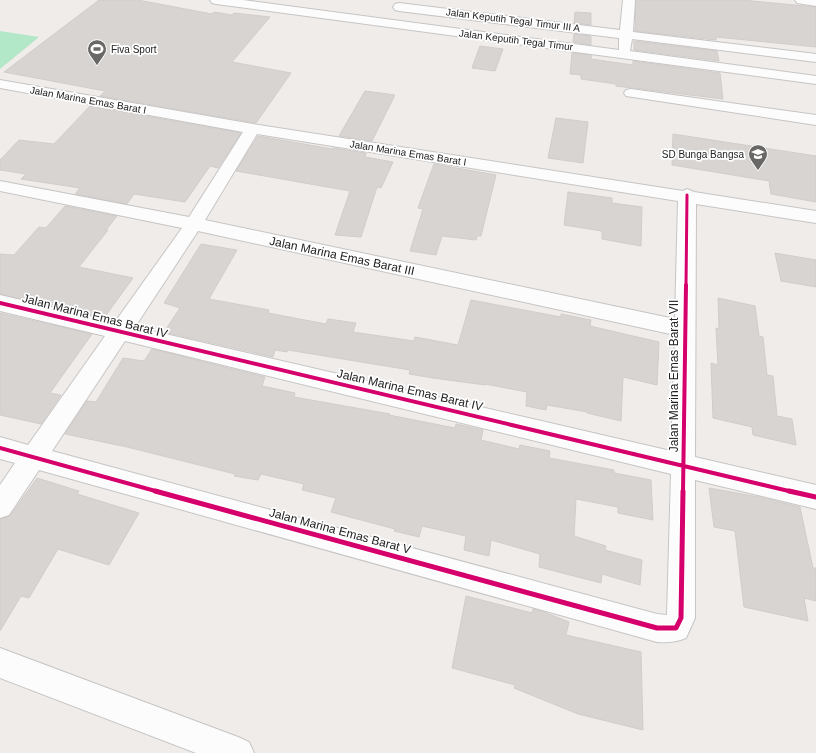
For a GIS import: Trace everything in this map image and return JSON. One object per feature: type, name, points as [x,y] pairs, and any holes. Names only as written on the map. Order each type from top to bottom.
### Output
[{"type":"street","name":"Jalan Keputih Tegal Timur","points":[[216,0],[338,11],[388,23],[816,80]]},
{"type":"street","points":[[625,54],[629,0]]},
{"type":"street","points":[[801,0],[816,2]]},
{"type":"street","points":[[388,23],[401,3]]},
{"type":"street","name":"Jalan Keputih Tegal Timur III A","points":[[401,3],[816,58]]},
{"type":"street","name":"Jalan Marina Emas Barat I","points":[[0,84],[254,129],[816,217]]},
{"type":"street","points":[[631,93],[816,120]]},
{"type":"street","points":[[0,506],[32,457],[194,224],[254,129]]},
{"type":"street","name":"Jalan Marina Emas Barat III","points":[[0,186],[194,224],[684,329]]},
{"type":"street","name":"Jalan Marina Emas Barat VII","points":[[676,628],[681,618],[687,196]]},
{"type":"street","name":"Jalan Marina Emas Barat IV","points":[[0,303],[816,497]]},
{"type":"street","name":"Jalan Marina Emas Barat V","points":[[0,448],[652,627],[667,629],[676,628]]},
{"type":"street","points":[[0,663],[238,753]]},
{"type":"green space","points":[[0,31],[39,37],[0,69]]},
{"type":"building","points":[[99,0],[138,0],[212,14],[214,12],[232,15],[234,13],[270,17],[232,62],[291,73],[256,123],[100,96],[105,91],[4,72]]},
{"type":"building","points":[[636,0],[742,0],[816,7],[816,47],[716,37],[716,40],[635,31]]},
{"type":"building","points":[[575,12],[591,13],[591,25],[574,23]]},
{"type":"building","points":[[574,34],[591,36],[591,45],[573,42]]},
{"type":"building","points":[[634,41],[717,51],[719,61],[634,50]]},
{"type":"building","points":[[480,46],[503,49],[495,71],[472,68]]},
{"type":"building","points":[[572,53],[591,55],[591,59],[633,65],[633,61],[720,73],[723,99],[616,86],[616,84],[581,79],[581,75],[570,74]]},
{"type":"building","points":[[365,91],[395,95],[372,141],[339,136]]},
{"type":"building","points":[[90,106],[241,133],[218,168],[210,166],[185,202],[134,194],[127,204],[75,194],[80,188],[21,179],[26,174],[0,170],[0,160],[19,140],[54,144]]},
{"type":"building","points":[[556,118],[588,122],[583,163],[548,158]]},
{"type":"building","name":"SD Bunga Bangsa","points":[[673,134],[816,156],[816,202],[771,194],[769,181],[672,165]]},
{"type":"building","points":[[258,136],[332,149],[366,153],[365,157],[393,162],[381,188],[377,187],[361,237],[335,235],[350,191],[236,171]]},
{"type":"building","points":[[434,164],[496,175],[481,236],[477,236],[476,240],[442,236],[436,255],[410,251],[423,209],[418,208]]},
{"type":"building","points":[[568,192],[612,198],[612,203],[642,207],[641,246],[602,239],[602,231],[564,225]]},
{"type":"building","points":[[65,206],[117,216],[79,267],[133,278],[104,318],[0,294],[0,254],[14,255],[39,227],[46,228]]},
{"type":"building","points":[[201,244],[237,250],[209,299],[269,310],[268,313],[326,324],[328,319],[356,323],[353,332],[414,341],[415,337],[458,345],[471,300],[561,317],[561,314],[591,320],[590,326],[659,342],[657,385],[623,377],[621,421],[587,412],[547,405],[546,410],[526,406],[527,392],[485,384],[409,374],[410,370],[288,350],[287,352],[275,350],[273,357],[164,332],[180,308],[164,303]]},
{"type":"building","points":[[775,253],[816,260],[816,287],[781,281]]},
{"type":"building","points":[[718,298],[755,306],[759,336],[763,337],[767,375],[773,376],[777,416],[792,419],[796,445],[753,435],[752,427],[713,418],[711,363],[718,365],[716,328],[719,329]]},
{"type":"building","points":[[0,313],[92,334],[50,393],[61,395],[41,424],[0,415]]},
{"type":"building","points":[[152,349],[265,377],[262,386],[295,393],[294,397],[390,414],[389,415],[455,428],[456,424],[483,430],[481,440],[519,449],[520,445],[550,451],[549,458],[614,470],[614,473],[651,480],[653,520],[618,513],[618,507],[576,499],[574,536],[606,546],[605,550],[642,560],[640,585],[602,574],[601,583],[539,567],[540,554],[491,540],[489,556],[464,550],[466,536],[422,526],[419,537],[394,531],[395,529],[331,512],[336,498],[302,490],[304,484],[261,474],[258,480],[234,476],[235,474],[127,447],[65,434],[87,401],[96,402],[123,358],[144,361]]},
{"type":"building","points":[[37,478],[79,491],[77,494],[139,513],[109,565],[58,549],[29,598],[21,596],[0,631],[0,519],[10,516]]},
{"type":"building","points":[[709,488],[759,497],[800,507],[813,568],[816,568],[816,601],[804,598],[808,621],[744,607],[735,531],[714,527]]},
{"type":"building","points":[[466,596],[532,613],[533,609],[544,612],[569,622],[566,635],[641,652],[643,730],[578,714],[514,688],[515,685],[452,668]]},
{"type":"cycle path","points":[[0,448],[657,628],[676,628],[681,618],[687,195]]},
{"type":"cycle path","points":[[0,303],[816,497]]},
{"type":"place","name":"Fiva Sport","points":[[97,66]]},
{"type":"place","name":"SD Bunga Bangsa","points":[[758,171]]}]
